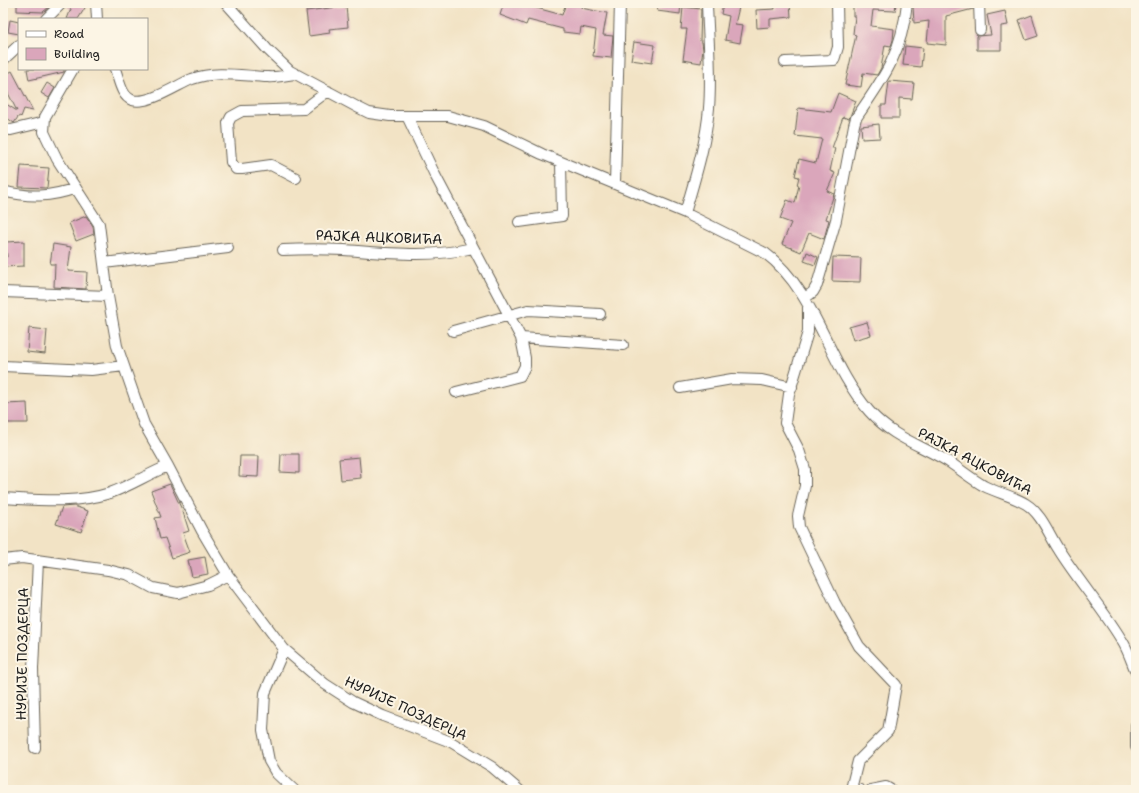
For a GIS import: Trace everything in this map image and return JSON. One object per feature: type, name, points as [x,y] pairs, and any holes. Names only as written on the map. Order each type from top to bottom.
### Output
[{"type":"street","points":[[47,18],[62,3]]},
{"type":"street","name":"РАЈКА АЦКОВИЋА","points":[[226,3],[280,63],[295,74],[369,113],[407,116],[448,116],[460,118],[495,130],[561,162],[685,213],[765,253],[786,272],[806,301],[832,354],[868,410],[881,423],[898,437],[945,460],[985,486],[1027,504],[1037,515],[1045,525],[1059,550],[1124,644],[1136,672]]},
{"type":"street","points":[[615,183],[620,3]]},
{"type":"street","points":[[685,213],[703,145],[709,108],[710,84],[707,3]]},
{"type":"street","points":[[785,62],[834,60],[838,47],[837,3]]},
{"type":"street","points":[[860,790],[851,789],[858,762],[888,731],[896,685],[859,646],[835,603],[801,533],[798,516],[805,486],[805,469],[799,450],[785,423],[792,387],[808,332],[806,301],[818,285],[836,220],[854,125],[895,56],[905,18],[907,3]]},
{"type":"street","points":[[979,3],[980,30]]},
{"type":"street","points":[[3,60],[18,46]]},
{"type":"street","points":[[3,129],[11,130],[44,122],[72,70]]},
{"type":"street","points":[[115,70],[122,90],[126,96],[133,100],[158,96],[193,79],[220,73],[270,77],[295,74]]},
{"type":"street","points":[[296,178],[272,165],[242,169],[236,168],[231,162],[228,123],[231,117],[242,111],[304,109],[328,91]]},
{"type":"street","name":"РАЈКА АЦКОВИЋА","points":[[407,116],[473,248],[510,315],[521,338],[525,358],[525,366],[520,376],[456,392]]},
{"type":"street","name":"НУРИЈЕ ПОЗДЕРЦА","points":[[44,122],[44,132],[51,148],[99,224],[108,296],[117,346],[144,424],[202,531],[228,575],[284,649],[325,684],[352,702],[397,722],[451,742],[492,767],[519,790]]},
{"type":"street","points":[[519,222],[562,216],[561,162]]},
{"type":"street","points":[[3,191],[42,197],[76,188]]},
{"type":"street","points":[[104,263],[228,248]]},
{"type":"street","name":"РАЈКА АЦКОВИЋА","points":[[283,250],[324,249],[409,255],[447,254],[473,248]]},
{"type":"street","points":[[3,292],[108,296]]},
{"type":"street","points":[[453,332],[528,310],[600,314]]},
{"type":"street","points":[[521,338],[623,345]]},
{"type":"street","points":[[3,366],[91,370],[124,366]]},
{"type":"street","points":[[680,388],[732,379],[762,380],[792,387]]},
{"type":"street","points":[[3,498],[60,501],[92,497],[109,493],[168,466]]},
{"type":"street","points":[[3,560],[22,558],[129,575],[152,588],[178,594],[208,585],[228,575]]},
{"type":"street","name":"НУРИЈЕ ПОЗДЕРЦА","points":[[36,748],[33,668],[38,560]]},
{"type":"street","points":[[284,649],[265,693],[263,730],[269,761],[276,773],[294,790]]},
{"type":"street","points":[[1136,725],[1136,747]]},
{"type":"street","points":[[871,790],[886,786],[891,790]]},
{"type":"building","points":[[17,3],[49,3],[49,7],[43,12],[17,11]]},
{"type":"building","points":[[68,3],[88,3],[79,18],[67,18],[71,9],[67,7]]},
{"type":"building","points":[[504,3],[535,3],[533,7],[562,15],[566,3],[583,3],[581,8],[607,13],[603,35],[613,36],[611,58],[593,56],[596,30],[581,27],[580,34],[563,32],[563,29],[528,20],[526,25],[500,15]]},
{"type":"building","points":[[659,3],[681,3],[680,14],[657,11]]},
{"type":"building","points":[[723,3],[740,3],[735,24],[743,25],[740,43],[725,40],[729,16],[721,14]]},
{"type":"building","points":[[774,3],[790,3],[791,17],[770,19],[770,27],[757,28],[756,10],[775,9]]},
{"type":"building","points":[[853,3],[896,3],[895,11],[873,10],[871,26],[894,29],[893,40],[891,46],[885,45],[881,68],[877,75],[863,73],[861,87],[845,85],[856,35],[853,34],[855,16],[853,16]]},
{"type":"building","points":[[920,3],[973,3],[973,9],[946,16],[946,45],[927,43],[929,21],[914,23],[913,6],[921,6]]},
{"type":"building","points":[[346,6],[348,27],[329,29],[330,33],[309,36],[306,11]]},
{"type":"building","points":[[683,7],[701,9],[700,41],[702,42],[703,50],[701,63],[683,60],[687,29],[681,29]]},
{"type":"building","points":[[1005,11],[1008,25],[1001,26],[1001,50],[977,50],[977,36],[991,35],[987,15]]},
{"type":"building","points":[[1032,15],[1038,36],[1026,40],[1019,20]]},
{"type":"building","points":[[10,20],[18,22],[18,34],[8,32]]},
{"type":"building","points":[[634,42],[655,45],[652,63],[631,60]]},
{"type":"building","points":[[905,46],[923,48],[921,67],[903,65]]},
{"type":"building","points":[[27,70],[64,70],[64,72],[29,80]]},
{"type":"building","points":[[12,71],[33,111],[24,109],[21,117],[18,117],[14,123],[3,115],[3,102],[17,111],[3,83],[3,76]]},
{"type":"building","points":[[889,81],[914,83],[912,99],[899,98],[899,118],[881,118],[881,105],[886,105]]},
{"type":"building","points":[[47,83],[55,88],[49,98],[41,93]]},
{"type":"building","points":[[838,93],[856,101],[849,119],[843,117],[832,148],[835,148],[830,171],[835,173],[827,191],[834,194],[826,219],[829,220],[824,239],[809,233],[801,252],[782,244],[791,223],[780,219],[787,200],[795,203],[799,185],[797,185],[799,177],[795,176],[799,159],[816,163],[822,139],[795,136],[798,108],[831,112]]},
{"type":"building","points":[[879,124],[880,138],[862,139],[861,126]]},
{"type":"building","points":[[21,166],[49,168],[47,188],[19,187]]},
{"type":"building","points":[[86,216],[93,226],[94,234],[76,241],[69,223]]},
{"type":"building","points":[[24,241],[24,266],[3,267],[3,257],[7,257],[6,242]]},
{"type":"building","points":[[53,244],[71,247],[68,271],[87,272],[86,289],[54,287],[55,264],[50,264]]},
{"type":"building","points":[[807,252],[818,257],[815,265],[804,261]]},
{"type":"building","points":[[833,257],[861,258],[860,282],[832,281]]},
{"type":"building","points":[[867,322],[871,335],[853,340],[849,327]]},
{"type":"building","points":[[29,328],[47,330],[45,354],[27,352]]},
{"type":"building","points":[[27,403],[28,423],[5,423],[5,404]]},
{"type":"building","points":[[281,454],[299,454],[299,473],[280,472]]},
{"type":"building","points":[[240,456],[259,456],[258,477],[239,476]]},
{"type":"building","points":[[359,457],[361,478],[341,480],[339,459]]},
{"type":"building","points":[[170,484],[183,512],[189,531],[183,533],[190,552],[172,558],[165,538],[160,539],[155,518],[161,517],[151,491]]},
{"type":"building","points":[[74,506],[88,511],[81,532],[56,524],[62,507]]},
{"type":"building","points":[[205,557],[208,574],[192,577],[188,560]]}]
